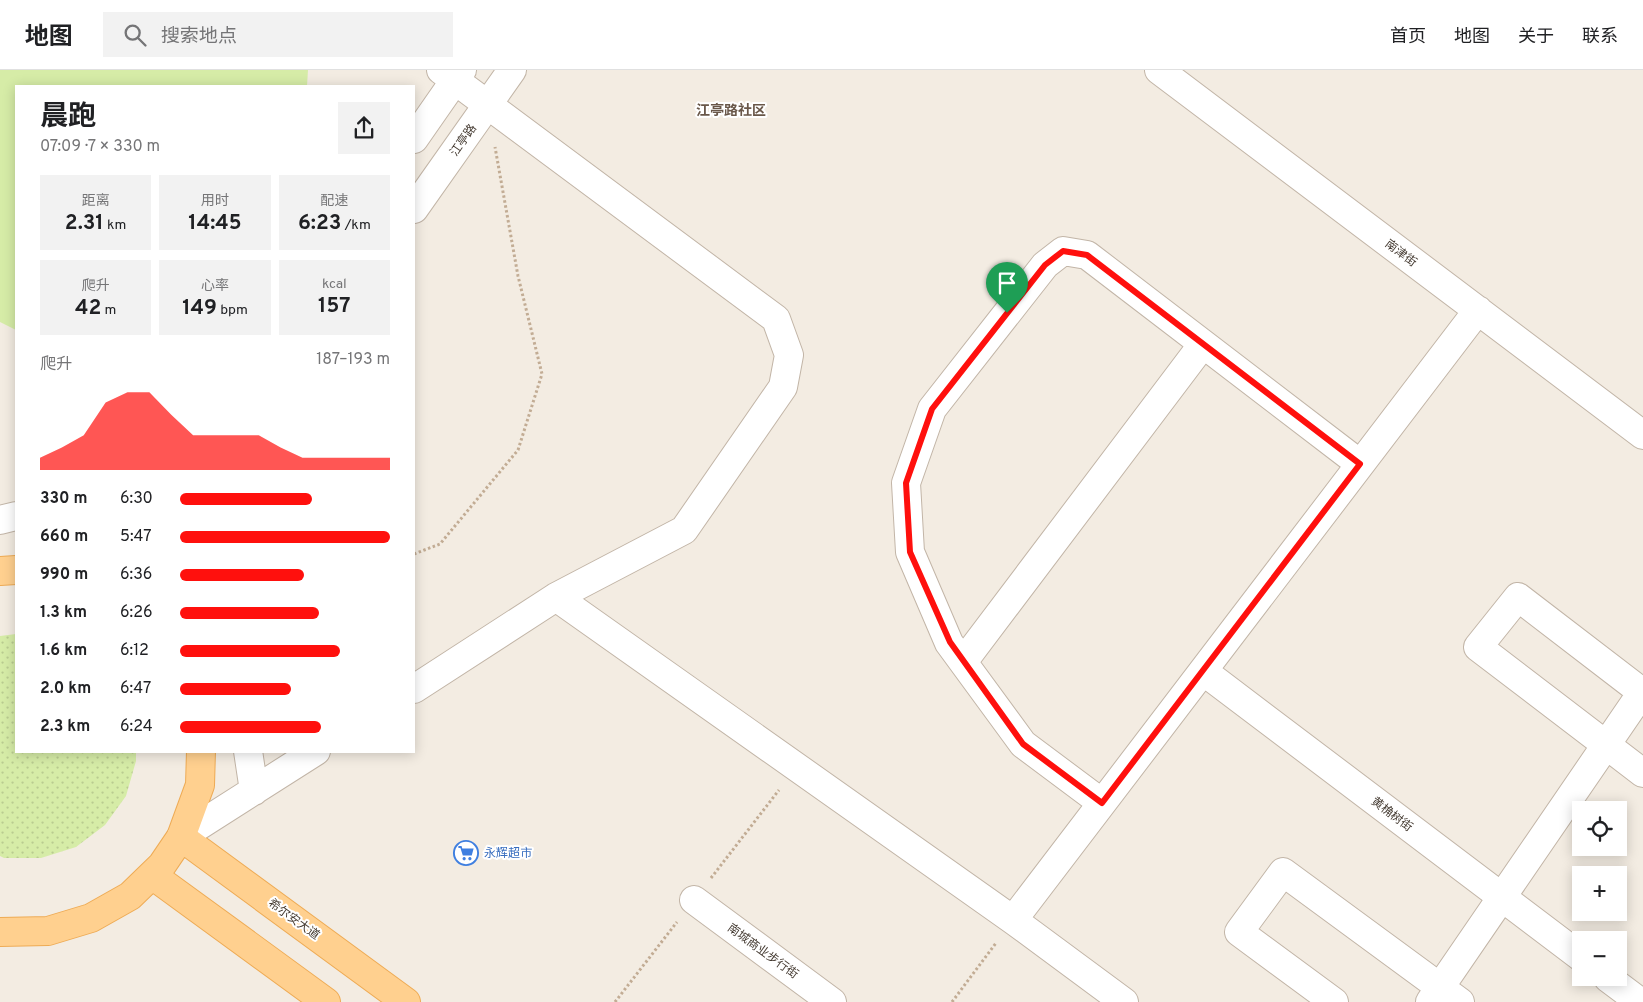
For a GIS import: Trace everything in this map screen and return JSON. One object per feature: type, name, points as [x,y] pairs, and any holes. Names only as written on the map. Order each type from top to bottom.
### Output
[{"type":"main road","points":[[0,571],[15,570]]},
{"type":"main road","points":[[0,932],[48,931],[91,918],[130,896],[162,865],[181,837],[200,785],[201,753]]},
{"type":"main road","name":"希尔安大道","points":[[181,837],[406,1002]]},
{"type":"main road","points":[[152,875],[326,1002]]},
{"type":"street","name":"江亭路","points":[[415,208],[512,70]]},
{"type":"street","name":"南津街","points":[[1159,70],[1643,435]]},
{"type":"street","points":[[415,136],[453,74],[487,104],[776,319],[789,355],[783,387],[684,530],[556,597],[415,688]]},
{"type":"street","points":[[1102,803],[1023,744],[950,642],[910,552],[906,483],[932,409],[1045,265],[1063,251],[1087,255],[1360,464]]},
{"type":"street","points":[[1013,920],[1478,310]]},
{"type":"street","points":[[963,662],[1203,344]]},
{"type":"street","points":[[0,520],[15,516]]},
{"type":"street","points":[[1334,1002],[1239,932],[1283,872],[1443,997],[1502,897],[1606,745],[1643,692],[1518,596],[1478,647],[1606,745],[1643,773]]},
{"type":"street","points":[[556,597],[1013,920],[1124,1002]]},
{"type":"street","name":"黄桷树街","points":[[1203,671],[1572,950]]},
{"type":"street","points":[[248,753],[254,791]]},
{"type":"street","points":[[181,837],[313,753]]},
{"type":"street","name":"南城商业步行街","points":[[694,900],[832,1002]]},
{"type":"street","points":[[1619,986],[1640,1002]]},
{"type":"path","points":[[415,554],[440,544],[518,450],[542,374],[518,276],[487,104]]},
{"type":"path","points":[[952,1002],[1013,920]]},
{"type":"green space","points":[[0,70],[308,70],[307,85],[15,85],[15,330],[0,322]]},
{"type":"green space","points":[[15,634],[15,753],[136,753],[136,761],[126,796],[105,825],[76,847],[41,858],[4,858],[0,856],[0,636]]},
{"type":"place","name":"永辉超市","points":[[466,853]]},
{"type":"district","name":"江亭路社区","points":[[731,110]]},
{"type":"route","points":[[1063,251],[1087,255],[1360,464],[1102,803],[1023,744],[950,642],[910,552],[906,483],[932,409],[1007,313],[1045,265],[1063,251]]}]
